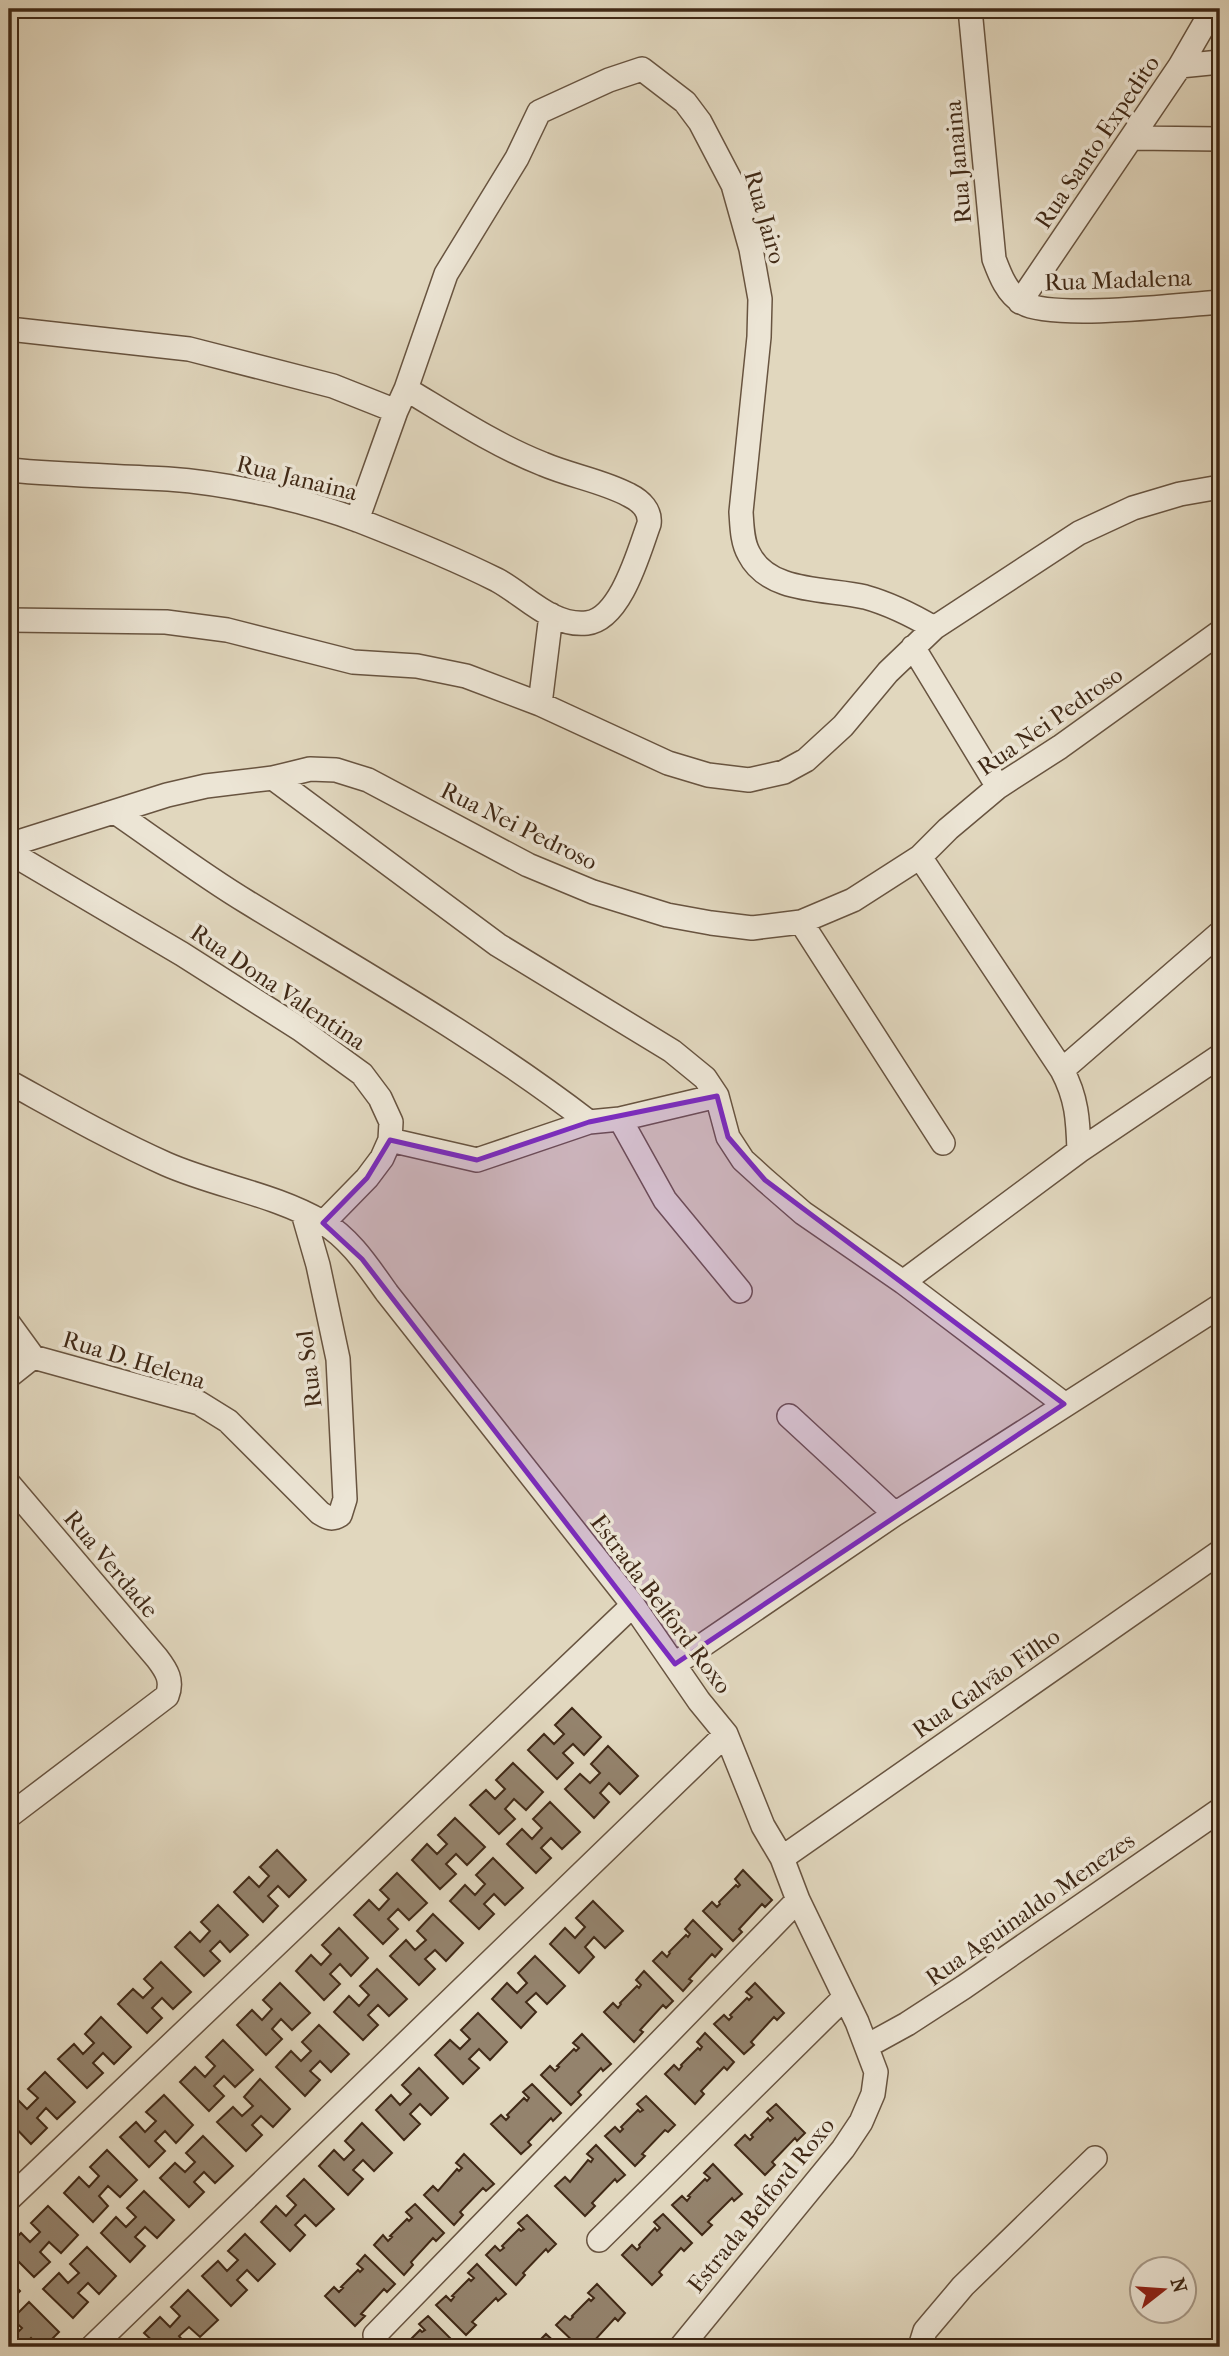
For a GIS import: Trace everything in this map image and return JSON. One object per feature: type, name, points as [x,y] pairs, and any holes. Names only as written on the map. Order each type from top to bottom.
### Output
[{"type":"street","name":"Rua Janaina","points":[[970,9],[994,259],[1004,284],[1020,302]]},
{"type":"street","name":"Rua Santo Expedito","points":[[1020,302],[1180,66],[1213,9]]},
{"type":"street","points":[[1180,66],[1220,62]]},
{"type":"street","name":"Rua Jairo","points":[[357,520],[446,274],[517,158],[539,112],[609,80],[642,69],[685,102],[700,122],[733,185],[751,249],[760,299],[759,337],[741,512],[748,553],[759,569],[782,582],[866,597],[908,612],[934,628]]},
{"type":"street","points":[[1132,138],[1220,139]]},
{"type":"street","name":"Rua Madalena","points":[[1020,302],[1035,309],[1063,311],[1220,302]]},
{"type":"street","points":[[9,329],[189,349],[333,386],[396,411]]},
{"type":"street","name":"Rua Janaina","points":[[9,470],[70,476],[170,479],[293,501],[357,520],[500,581],[551,615],[587,623],[602,617],[623,590],[649,524],[650,516],[646,509],[629,495],[543,464],[499,444],[406,389]]},
{"type":"street","points":[[9,620],[166,622],[227,630],[352,662],[417,666],[466,677],[540,704],[668,763],[708,775],[749,780],[784,772],[806,760],[843,726],[888,672],[934,628],[1079,533],[1133,508],[1220,487]]},
{"type":"street","points":[[540,704],[551,615]]},
{"type":"street","name":"Rua Nei Pedroso","points":[[9,845],[167,795],[206,786],[273,778],[310,769],[336,770],[368,780],[527,865],[593,892],[667,915],[752,928],[801,922],[853,900],[920,857],[948,829],[998,787],[1060,747],[1220,632]]},
{"type":"street","points":[[913,647],[998,787]]},
{"type":"street","points":[[273,778],[498,945],[672,1051],[705,1078],[717,1096],[728,1137],[743,1160],[803,1213],[903,1282],[1064,1404]]},
{"type":"street","points":[[115,812],[245,901],[390,987],[531,1078],[589,1122]]},
{"type":"street","name":"Rua Dona Valentina","points":[[9,852],[182,954],[300,1029],[362,1074],[380,1098],[391,1122],[390,1140]]},
{"type":"street","points":[[920,857],[1062,1070],[1077,1110],[1079,1151]]},
{"type":"street","points":[[801,922],[943,1143]]},
{"type":"street","points":[[1062,1070],[1220,933]]},
{"type":"street","points":[[903,1282],[1079,1151],[1220,1056]]},
{"type":"street","name":"Estrada Belford Roxo","points":[[9,1082],[168,1165],[239,1188],[313,1218],[362,1259],[633,1605],[699,1701],[726,1734],[763,1826],[782,1858],[798,1900],[867,2046],[876,2072],[873,2094],[861,2122],[843,2149],[681,2347]]},
{"type":"street","points":[[313,1218],[367,1178],[382,1158],[390,1140],[477,1160],[589,1122],[620,1119],[717,1096]]},
{"type":"street","points":[[620,1119],[665,1200],[740,1290]]},
{"type":"street","name":"Rua Sol","points":[[313,1218],[318,1265],[338,1359],[345,1499],[340,1515],[335,1518]]},
{"type":"street","points":[[675,1664],[895,1514],[1220,1306]]},
{"type":"street","points":[[9,1324],[33,1357]]},
{"type":"street","name":"Rua D. Helena","points":[[9,1376],[33,1357],[199,1403],[228,1421],[320,1513],[327,1518],[335,1518]]},
{"type":"street","points":[[789,1416],[895,1514]]},
{"type":"street","name":"Rua Verdade","points":[[9,1485],[157,1658],[170,1680],[167,1696],[10,1812]]},
{"type":"street","name":"Rua Galvão Filho","points":[[782,1858],[1220,1552]]},
{"type":"street","points":[[9,2199],[633,1605]]},
{"type":"street","points":[[92,2347],[726,1734]]},
{"type":"street","name":"Rua Aguinaldo Menezes","points":[[867,2046],[964,1987],[1220,1810]]},
{"type":"street","points":[[375,2335],[798,1900]]},
{"type":"street","points":[[599,2240],[844,1998]]},
{"type":"street","points":[[920,2347],[925,2331],[963,2286],[1095,2158]]},
{"type":"highlighted area","points":[[717,1096],[728,1137],[765,1180],[1064,1404],[675,1664],[362,1259],[323,1223],[367,1178],[390,1140],[477,1160],[589,1122]]},
{"type":"building","points":[[572,1708],[601,1737],[584,1755],[573,1744],[563,1753],[573,1763],[557,1779],[528,1750],[544,1734],[554,1744],[564,1734],[555,1725]]},
{"type":"building","points":[[608,1746],[638,1776],[620,1794],[609,1783],[600,1793],[609,1802],[594,1818],[565,1789],[580,1774],[590,1783],[600,1773],[591,1764]]},
{"type":"building","points":[[513,1763],[543,1792],[526,1810],[514,1799],[505,1809],[515,1819],[499,1834],[470,1805],[486,1790],[495,1799],[505,1789],[496,1780]]},
{"type":"building","points":[[550,1802],[580,1832],[562,1849],[551,1838],[541,1848],[551,1858],[536,1873],[507,1844],[522,1829],[532,1839],[542,1828],[533,1819]]},
{"type":"building","points":[[455,1818],[485,1847],[467,1865],[456,1854],[446,1864],[456,1874],[440,1889],[412,1860],[427,1844],[437,1854],[447,1844],[438,1835]]},
{"type":"building","points":[[277,1850],[306,1880],[289,1897],[278,1886],[268,1896],[278,1906],[263,1922],[234,1892],[249,1877],[259,1887],[269,1876],[260,1867]]},
{"type":"building","points":[[493,1858],[523,1888],[505,1905],[494,1894],[484,1904],[494,1914],[479,1929],[450,1901],[465,1885],[475,1895],[485,1884],[476,1875]]},
{"type":"building","points":[[743,1870],[772,1900],[765,1907],[762,1904],[739,1929],[742,1932],[733,1941],[703,1911],[712,1902],[717,1907],[736,1885],[740,1885],[735,1879]]},
{"type":"building","points":[[397,1873],[427,1903],[409,1920],[398,1909],[388,1919],[398,1929],[383,1944],[354,1915],[369,1900],[379,1910],[389,1899],[380,1890]]},
{"type":"building","points":[[593,1901],[623,1931],[605,1948],[594,1937],[585,1947],[594,1957],[579,1973],[550,1944],[565,1928],[575,1938],[585,1927],[576,1918]]},
{"type":"building","points":[[218,1905],[248,1935],[230,1952],[220,1941],[210,1951],[220,1961],[204,1976],[175,1947],[190,1932],[200,1942],[210,1931],[201,1922]]},
{"type":"building","points":[[433,1914],[463,1943],[446,1961],[435,1950],[425,1959],[435,1969],[419,1985],[390,1956],[406,1940],[415,1950],[426,1940],[417,1931]]},
{"type":"building","points":[[693,1920],[722,1949],[715,1957],[712,1954],[689,1979],[692,1981],[683,1991],[653,1961],[662,1952],[667,1957],[686,1935],[688,1937],[690,1934],[685,1929]]},
{"type":"building","points":[[339,1928],[368,1958],[351,1976],[340,1964],[330,1974],[340,1984],[324,2000],[296,1971],[311,1955],[321,1965],[331,1954],[322,1945]]},
{"type":"building","points":[[535,1956],[565,1986],[547,2004],[536,1993],[526,2002],[536,2012],[521,2028],[492,1999],[507,1983],[517,1993],[527,1983],[518,1973]]},
{"type":"building","points":[[161,1962],[191,1992],[173,2009],[162,1998],[152,2008],[162,2018],[147,2033],[118,2004],[133,1989],[143,1998],[153,1988],[144,1979]]},
{"type":"building","points":[[377,1969],[407,1999],[389,2016],[378,2005],[368,2015],[378,2025],[363,2040],[334,2012],[349,1996],[359,2006],[369,1995],[360,1986]]},
{"type":"building","points":[[644,1971],[673,2001],[666,2008],[663,2005],[640,2030],[643,2032],[634,2042],[604,2012],[613,2003],[618,2008],[637,1986],[639,1988],[641,1985],[636,1980]]},
{"type":"building","points":[[280,1983],[310,2013],[292,2030],[281,2019],[272,2029],[282,2039],[266,2055],[237,2025],[252,2010],[262,2020],[272,2009],[263,2000]]},
{"type":"building","points":[[755,1983],[784,2013],[777,2020],[774,2017],[751,2042],[754,2045],[744,2054],[714,2024],[724,2015],[729,2020],[732,2017],[730,2015],[747,1998],[749,2000],[752,1997],[746,1992]]},
{"type":"building","points":[[478,2013],[507,2042],[490,2060],[479,2049],[469,2059],[479,2068],[463,2084],[435,2055],[450,2040],[460,2049],[470,2039],[461,2030]]},
{"type":"building","points":[[101,2017],[131,2047],[114,2064],[103,2053],[93,2063],[103,2073],[87,2088],[58,2059],[74,2044],[83,2054],[94,2043],[85,2034]]},
{"type":"building","points":[[319,2025],[349,2054],[331,2072],[320,2061],[310,2071],[320,2080],[305,2096],[276,2067],[291,2051],[301,2061],[311,2051],[302,2042]]},
{"type":"building","points":[[705,2033],[734,2062],[727,2070],[724,2067],[701,2091],[704,2094],[695,2104],[665,2074],[674,2065],[679,2070],[698,2048],[700,2050],[702,2047],[697,2042]]},
{"type":"building","points":[[582,2034],[611,2064],[603,2071],[601,2068],[578,2092],[581,2095],[571,2105],[541,2075],[550,2066],[555,2071],[574,2049],[576,2051],[579,2048],[573,2043]]},
{"type":"building","points":[[223,2040],[253,2070],[235,2087],[224,2076],[214,2086],[224,2096],[209,2111],[180,2082],[195,2067],[205,2077],[215,2066],[206,2057]]},
{"type":"building","points":[[419,2068],[448,2098],[431,2115],[420,2104],[410,2114],[420,2124],[404,2140],[376,2110],[391,2095],[400,2105],[411,2094],[402,2085]]},
{"type":"building","points":[[45,2072],[75,2102],[57,2119],[46,2108],[37,2118],[47,2128],[31,2144],[9,2121],[9,2108],[17,2099],[27,2109],[38,2098],[28,2089]]},
{"type":"building","points":[[260,2079],[290,2109],[273,2127],[261,2116],[252,2125],[262,2135],[246,2151],[217,2122],[233,2107],[242,2116],[253,2106],[244,2097]]},
{"type":"building","points":[[532,2084],[561,2113],[553,2121],[551,2118],[528,2142],[531,2145],[521,2154],[491,2124],[501,2115],[506,2120],[509,2117],[507,2115],[524,2098],[527,2101],[529,2098],[523,2092]]},
{"type":"building","points":[[164,2095],[193,2125],[176,2143],[165,2131],[155,2141],[165,2151],[149,2167],[120,2137],[136,2122],[145,2132],[156,2121],[146,2112]]},
{"type":"building","points":[[646,2096],[675,2125],[668,2132],[665,2130],[642,2154],[645,2156],[635,2166],[605,2136],[615,2127],[620,2132],[623,2129],[621,2127],[638,2110],[643,2110],[637,2104]]},
{"type":"building","points":[[776,2104],[805,2133],[797,2141],[795,2138],[772,2162],[775,2165],[765,2175],[735,2145],[745,2135],[750,2140],[753,2137],[751,2135],[768,2118],[770,2121],[773,2118],[767,2112]]},
{"type":"building","points":[[362,2123],[392,2153],[374,2171],[363,2160],[353,2170],[363,2179],[348,2195],[319,2166],[334,2150],[344,2160],[354,2150],[345,2141]]},
{"type":"building","points":[[203,2136],[233,2166],[215,2183],[204,2172],[194,2182],[204,2192],[189,2207],[160,2178],[175,2163],[185,2172],[195,2162],[186,2153]]},
{"type":"building","points":[[596,2145],[625,2175],[617,2182],[615,2179],[592,2203],[595,2206],[585,2216],[555,2186],[565,2177],[570,2182],[588,2160],[591,2162],[593,2159],[587,2154]]},
{"type":"building","points":[[9,2150],[16,2157],[9,2165]]},
{"type":"building","points":[[107,2150],[137,2180],[120,2197],[108,2186],[99,2196],[108,2206],[93,2222],[64,2193],[79,2177],[89,2187],[99,2176],[90,2167]]},
{"type":"building","points":[[464,2154],[494,2184],[486,2191],[483,2188],[460,2212],[463,2215],[454,2225],[424,2195],[433,2186],[438,2191],[457,2169],[459,2171],[462,2168],[456,2163]]},
{"type":"building","points":[[713,2164],[742,2194],[734,2201],[732,2198],[708,2222],[712,2225],[702,2235],[672,2205],[682,2196],[687,2201],[690,2197],[688,2196],[705,2179],[707,2181],[710,2178],[704,2173]]},
{"type":"building","points":[[304,2179],[334,2209],[316,2226],[305,2215],[295,2225],[305,2235],[290,2251],[261,2222],[276,2206],[286,2216],[296,2205],[287,2196]]},
{"type":"building","points":[[144,2191],[174,2220],[157,2238],[145,2227],[135,2237],[145,2246],[130,2262],[101,2233],[116,2217],[126,2227],[136,2217],[127,2208]]},
{"type":"building","points":[[415,2204],[444,2233],[436,2241],[433,2238],[411,2262],[413,2265],[404,2275],[374,2245],[383,2235],[388,2241],[407,2219],[409,2221],[412,2218],[406,2212]]},
{"type":"building","points":[[48,2206],[78,2235],[61,2253],[49,2242],[40,2252],[50,2262],[34,2277],[9,2252],[9,2245],[21,2233],[30,2242],[40,2232],[31,2223]]},
{"type":"building","points":[[663,2214],[692,2243],[684,2251],[681,2248],[659,2272],[662,2275],[652,2285],[622,2255],[632,2245],[637,2250],[655,2228],[657,2231],[660,2228],[654,2222]]},
{"type":"building","points":[[527,2215],[556,2244],[548,2252],[546,2249],[523,2273],[525,2275],[516,2285],[486,2255],[495,2246],[500,2251],[519,2229],[524,2229],[518,2223]]},
{"type":"building","points":[[245,2234],[275,2264],[258,2281],[247,2270],[237,2280],[247,2290],[231,2306],[202,2276],[218,2261],[227,2271],[238,2260],[228,2251]]},
{"type":"building","points":[[87,2247],[116,2276],[99,2294],[88,2283],[78,2293],[88,2302],[73,2318],[43,2289],[59,2273],[68,2283],[79,2273],[70,2264]]},
{"type":"building","points":[[365,2255],[395,2284],[387,2292],[384,2289],[361,2314],[365,2316],[355,2326],[325,2296],[334,2287],[339,2292],[358,2270],[360,2272],[363,2269],[357,2264]]},
{"type":"building","points":[[477,2264],[506,2294],[498,2301],[496,2298],[472,2322],[476,2325],[466,2335],[436,2305],[446,2296],[451,2301],[454,2297],[452,2296],[469,2279],[471,2281],[474,2278],[468,2273]]},
{"type":"building","points":[[9,2280],[20,2291],[9,2303]]},
{"type":"building","points":[[597,2284],[625,2313],[618,2321],[615,2318],[593,2342],[593,2347],[579,2347],[556,2325],[565,2316],[570,2320],[589,2299],[591,2301],[594,2298],[588,2293]]},
{"type":"building","points":[[188,2290],[218,2320],[200,2337],[189,2327],[179,2336],[188,2347],[159,2347],[144,2333],[160,2317],[170,2327],[180,2316],[171,2307]]},
{"type":"building","points":[[29,2302],[59,2332],[44,2347],[39,2347],[31,2338],[22,2347],[9,2347],[9,2337],[11,2339],[22,2328],[12,2319]]},
{"type":"building","points":[[428,2316],[457,2345],[403,2347],[420,2330],[425,2330],[419,2324]]},
{"type":"building","points":[[546,2334],[560,2347],[543,2347],[538,2342]]}]
